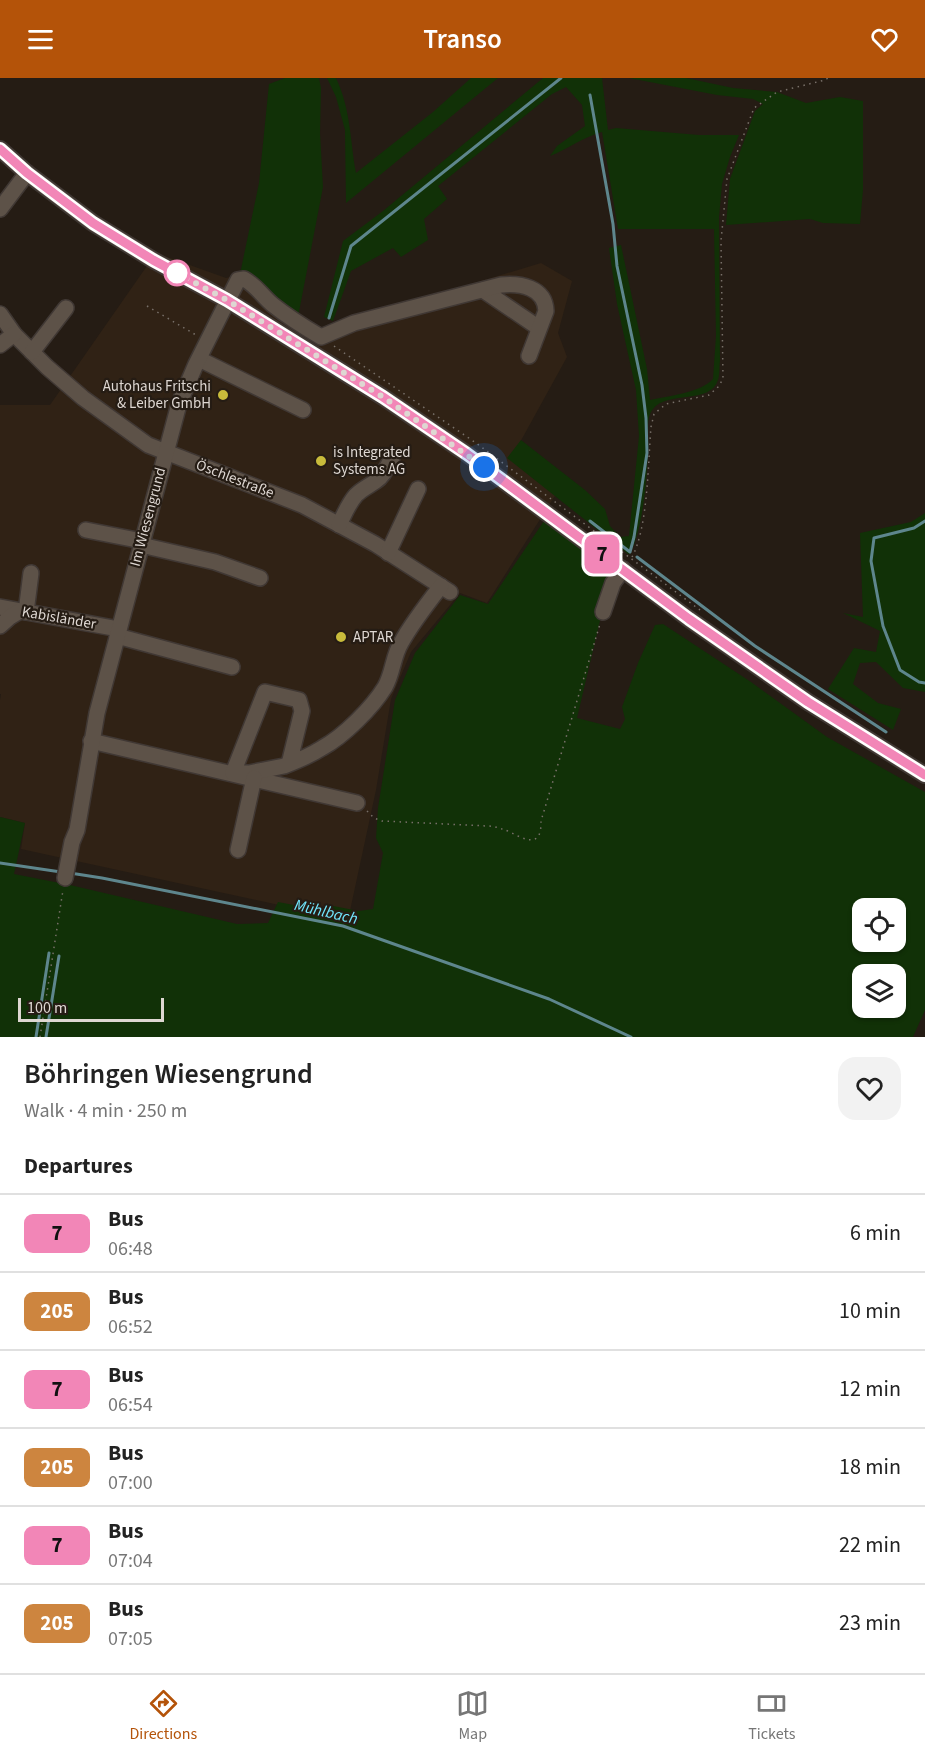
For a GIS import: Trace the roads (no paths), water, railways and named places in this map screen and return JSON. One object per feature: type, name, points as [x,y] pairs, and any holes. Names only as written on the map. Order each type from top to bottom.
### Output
[{"type":"street","points":[[0,149],[27,173],[93,223],[153,260],[227,300],[383,397],[627,564],[689,619],[808,702],[925,775]]},
{"type":"street","points":[[0,209],[27,173]]},
{"type":"street","name":"Im Wiesengrund","points":[[65,874],[77,830],[97,713],[165,452],[179,404],[238,280],[244,279],[255,284],[272,304],[295,322],[321,337],[354,323],[483,290]]},
{"type":"street","points":[[483,290],[501,285],[525,285],[540,295],[546,303],[546,311],[529,356]]},
{"type":"street","points":[[483,290],[539,328]]},
{"type":"street","points":[[32,352],[66,308]]},
{"type":"street","name":"Öschlestraße","points":[[0,314],[14,334],[83,398],[148,445],[302,505],[388,553],[445,589],[400,644],[390,675],[376,699],[337,738],[322,749],[289,764]]},
{"type":"street","points":[[0,345],[14,334]]},
{"type":"street","points":[[199,359],[303,410]]},
{"type":"street","points":[[339,525],[349,504],[357,494],[384,474],[392,458]]},
{"type":"street","points":[[388,553],[418,489]]},
{"type":"street","points":[[86,530],[215,562],[260,578]]},
{"type":"street","points":[[603,612],[613,583],[627,564]]},
{"type":"street","points":[[0,626],[10,616],[23,611],[31,573]]},
{"type":"street","name":"Kabisländer","points":[[0,607],[118,632],[232,667]]},
{"type":"street","points":[[265,692],[299,700],[302,711],[289,764],[256,772],[233,773],[265,692]]},
{"type":"street","points":[[92,741],[357,803]]},
{"type":"street","points":[[238,850],[254,778]]},
{"type":"waterway","points":[[329,318],[351,246],[561,78]]},
{"type":"waterway","points":[[590,95],[613,224],[617,266],[642,385],[647,453],[630,552],[590,521]]},
{"type":"waterway","points":[[925,521],[914,528],[874,538],[871,561],[883,626],[900,670],[919,682],[925,683]]},
{"type":"waterway","points":[[637,557],[755,646],[886,732]]},
{"type":"waterway","name":"Mühlbach","points":[[0,863],[61,872]]},
{"type":"waterway","name":"Mühlbach","points":[[70,873],[343,926],[549,999],[631,1037]]},
{"type":"waterway","points":[[36,1037],[49,953]]},
{"type":"waterway","points":[[46,1037],[59,956]]},
{"type":"place","name":"Autohaus Fritschi & Leiber GmbH","points":[[223,395]]},
{"type":"place","name":"is Integrated Systems AG","points":[[321,461]]},
{"type":"place","name":"APTAR","points":[[341,637]]}]
